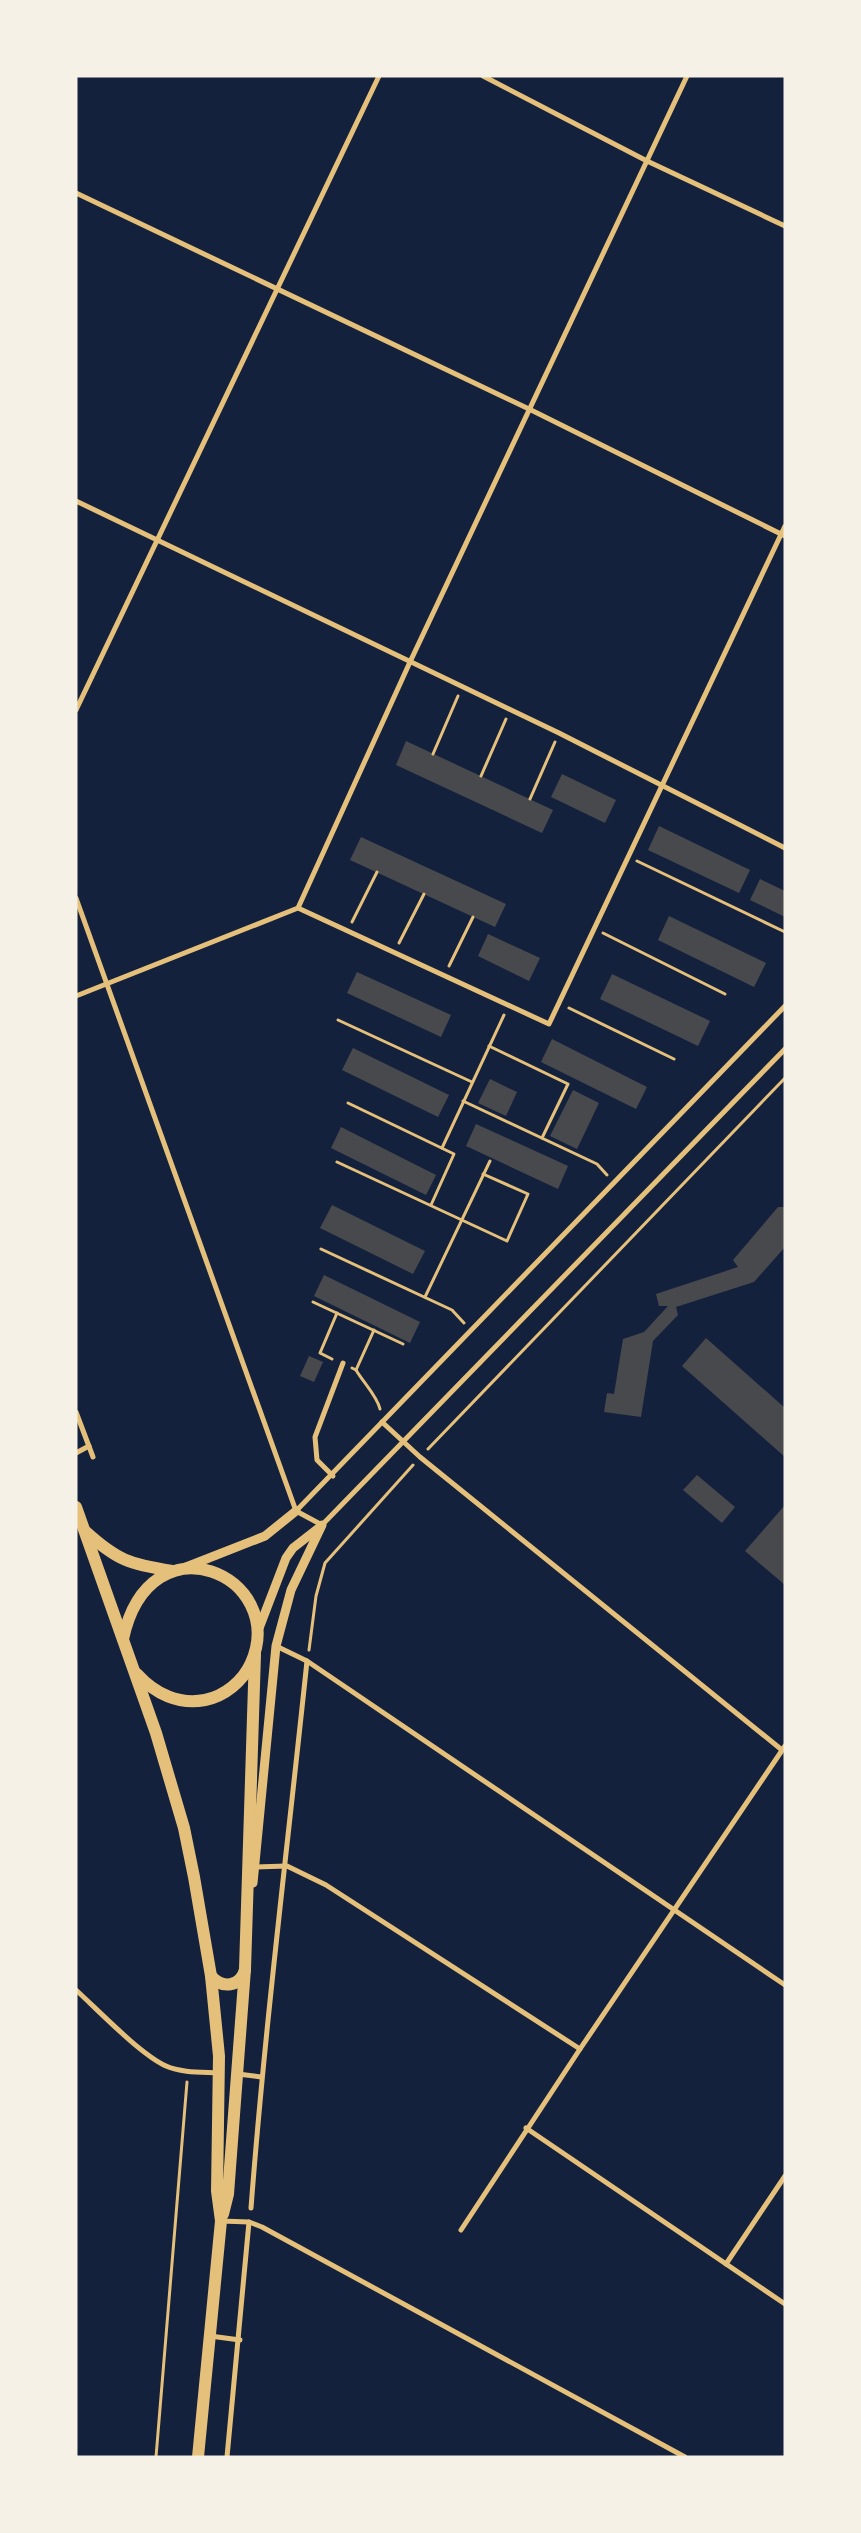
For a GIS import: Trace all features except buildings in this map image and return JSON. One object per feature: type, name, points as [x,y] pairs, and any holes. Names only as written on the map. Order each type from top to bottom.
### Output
[{"type":"main road","points":[[76,1507],[156,1733],[184,1828],[211,1976],[220,2073],[217,2190],[221,2221]]},
{"type":"main road","points":[[84,1530],[103,1548],[124,1561],[147,1568],[176,1571],[202,1569],[230,1580],[250,1603],[256,1617],[258,1632],[255,1654],[245,1969],[228,2194],[221,2221],[198,2457]]},
{"type":"main road","points":[[123,1639],[130,1612],[142,1592],[159,1577],[176,1571]]},
{"type":"main road","points":[[134,1670],[146,1683],[164,1695],[186,1701],[201,1700],[215,1697],[234,1685],[249,1668],[255,1654]]},
{"type":"main road","points":[[211,1976],[220,1984],[231,1985],[240,1979],[245,1969]]},
{"type":"street","points":[[76,710],[276,288],[379,76]]},
{"type":"street","points":[[483,76],[647,161],[785,226]]},
{"type":"street","points":[[76,996],[298,908],[410,662],[687,76]]},
{"type":"street","points":[[76,193],[530,409],[783,535]]},
{"type":"street","points":[[76,501],[510,709],[785,848]]},
{"type":"street","points":[[298,908],[549,1024],[783,535],[785,526]]},
{"type":"street","points":[[76,898],[296,1511],[322,1526]]},
{"type":"street","points":[[176,1571],[265,1536],[296,1511],[332,1476],[470,1329],[785,1006]]},
{"type":"street","points":[[258,1632],[286,1558],[293,1548],[322,1526],[402,1441],[785,1049]]},
{"type":"street","points":[[332,1476],[317,1460],[315,1437],[343,1363]]},
{"type":"street","points":[[76,1412],[93,1457]]},
{"type":"street","points":[[382,1422],[420,1457],[783,1748],[526,2128],[461,2230]]},
{"type":"street","points":[[76,1453],[89,1446]]},
{"type":"street","points":[[247,1913],[255,1867],[276,1646],[291,1590],[322,1526]]},
{"type":"street","points":[[276,1646],[307,1661],[785,1985]]},
{"type":"street","points":[[251,2208],[261,2077],[286,1866],[307,1661]]},
{"type":"street","points":[[255,1867],[286,1866],[326,1885],[580,2049]]},
{"type":"street","points":[[76,1990],[150,2057],[166,2066],[188,2072],[220,2073]]},
{"type":"street","points":[[237,2074],[261,2077]]},
{"type":"street","points":[[526,2128],[785,2304]]},
{"type":"street","points":[[726,2264],[785,2176]]},
{"type":"street","points":[[221,2221],[249,2222],[685,2457]]},
{"type":"street","points":[[227,2457],[240,2340],[249,2222]]},
{"type":"street","points":[[210,2336],[240,2340]]},
{"type":"path","points":[[433,754],[462,687]]},
{"type":"path","points":[[481,776],[510,709]]},
{"type":"path","points":[[530,799],[559,733]]},
{"type":"path","points":[[630,857],[785,932]]},
{"type":"path","points":[[348,931],[377,872]]},
{"type":"path","points":[[394,953],[424,894]]},
{"type":"path","points":[[444,976],[473,917]]},
{"type":"path","points":[[595,929],[725,994]]},
{"type":"path","points":[[559,1004],[674,1059]]},
{"type":"path","points":[[442,1148],[509,1006]]},
{"type":"path","points":[[338,1020],[472,1082]]},
{"type":"path","points":[[489,1046],[568,1084],[542,1138]]},
{"type":"path","points":[[307,1661],[316,1596],[325,1563],[344,1539],[420,1457],[785,1078]]},
{"type":"path","points":[[463,1101],[597,1164],[614,1183]]},
{"type":"path","points":[[348,1102],[454,1154],[431,1205]]},
{"type":"path","points":[[425,1297],[490,1160]]},
{"type":"path","points":[[337,1162],[506,1241],[528,1194],[483,1174]]},
{"type":"path","points":[[320,1249],[452,1310],[470,1329]]},
{"type":"path","points":[[313,1302],[403,1344]]},
{"type":"path","points":[[337,1314],[320,1353],[356,1370],[365,1386],[379,1402],[382,1422]]},
{"type":"path","points":[[356,1370],[374,1330]]},
{"type":"path","points":[[156,2457],[188,2072]]}]
